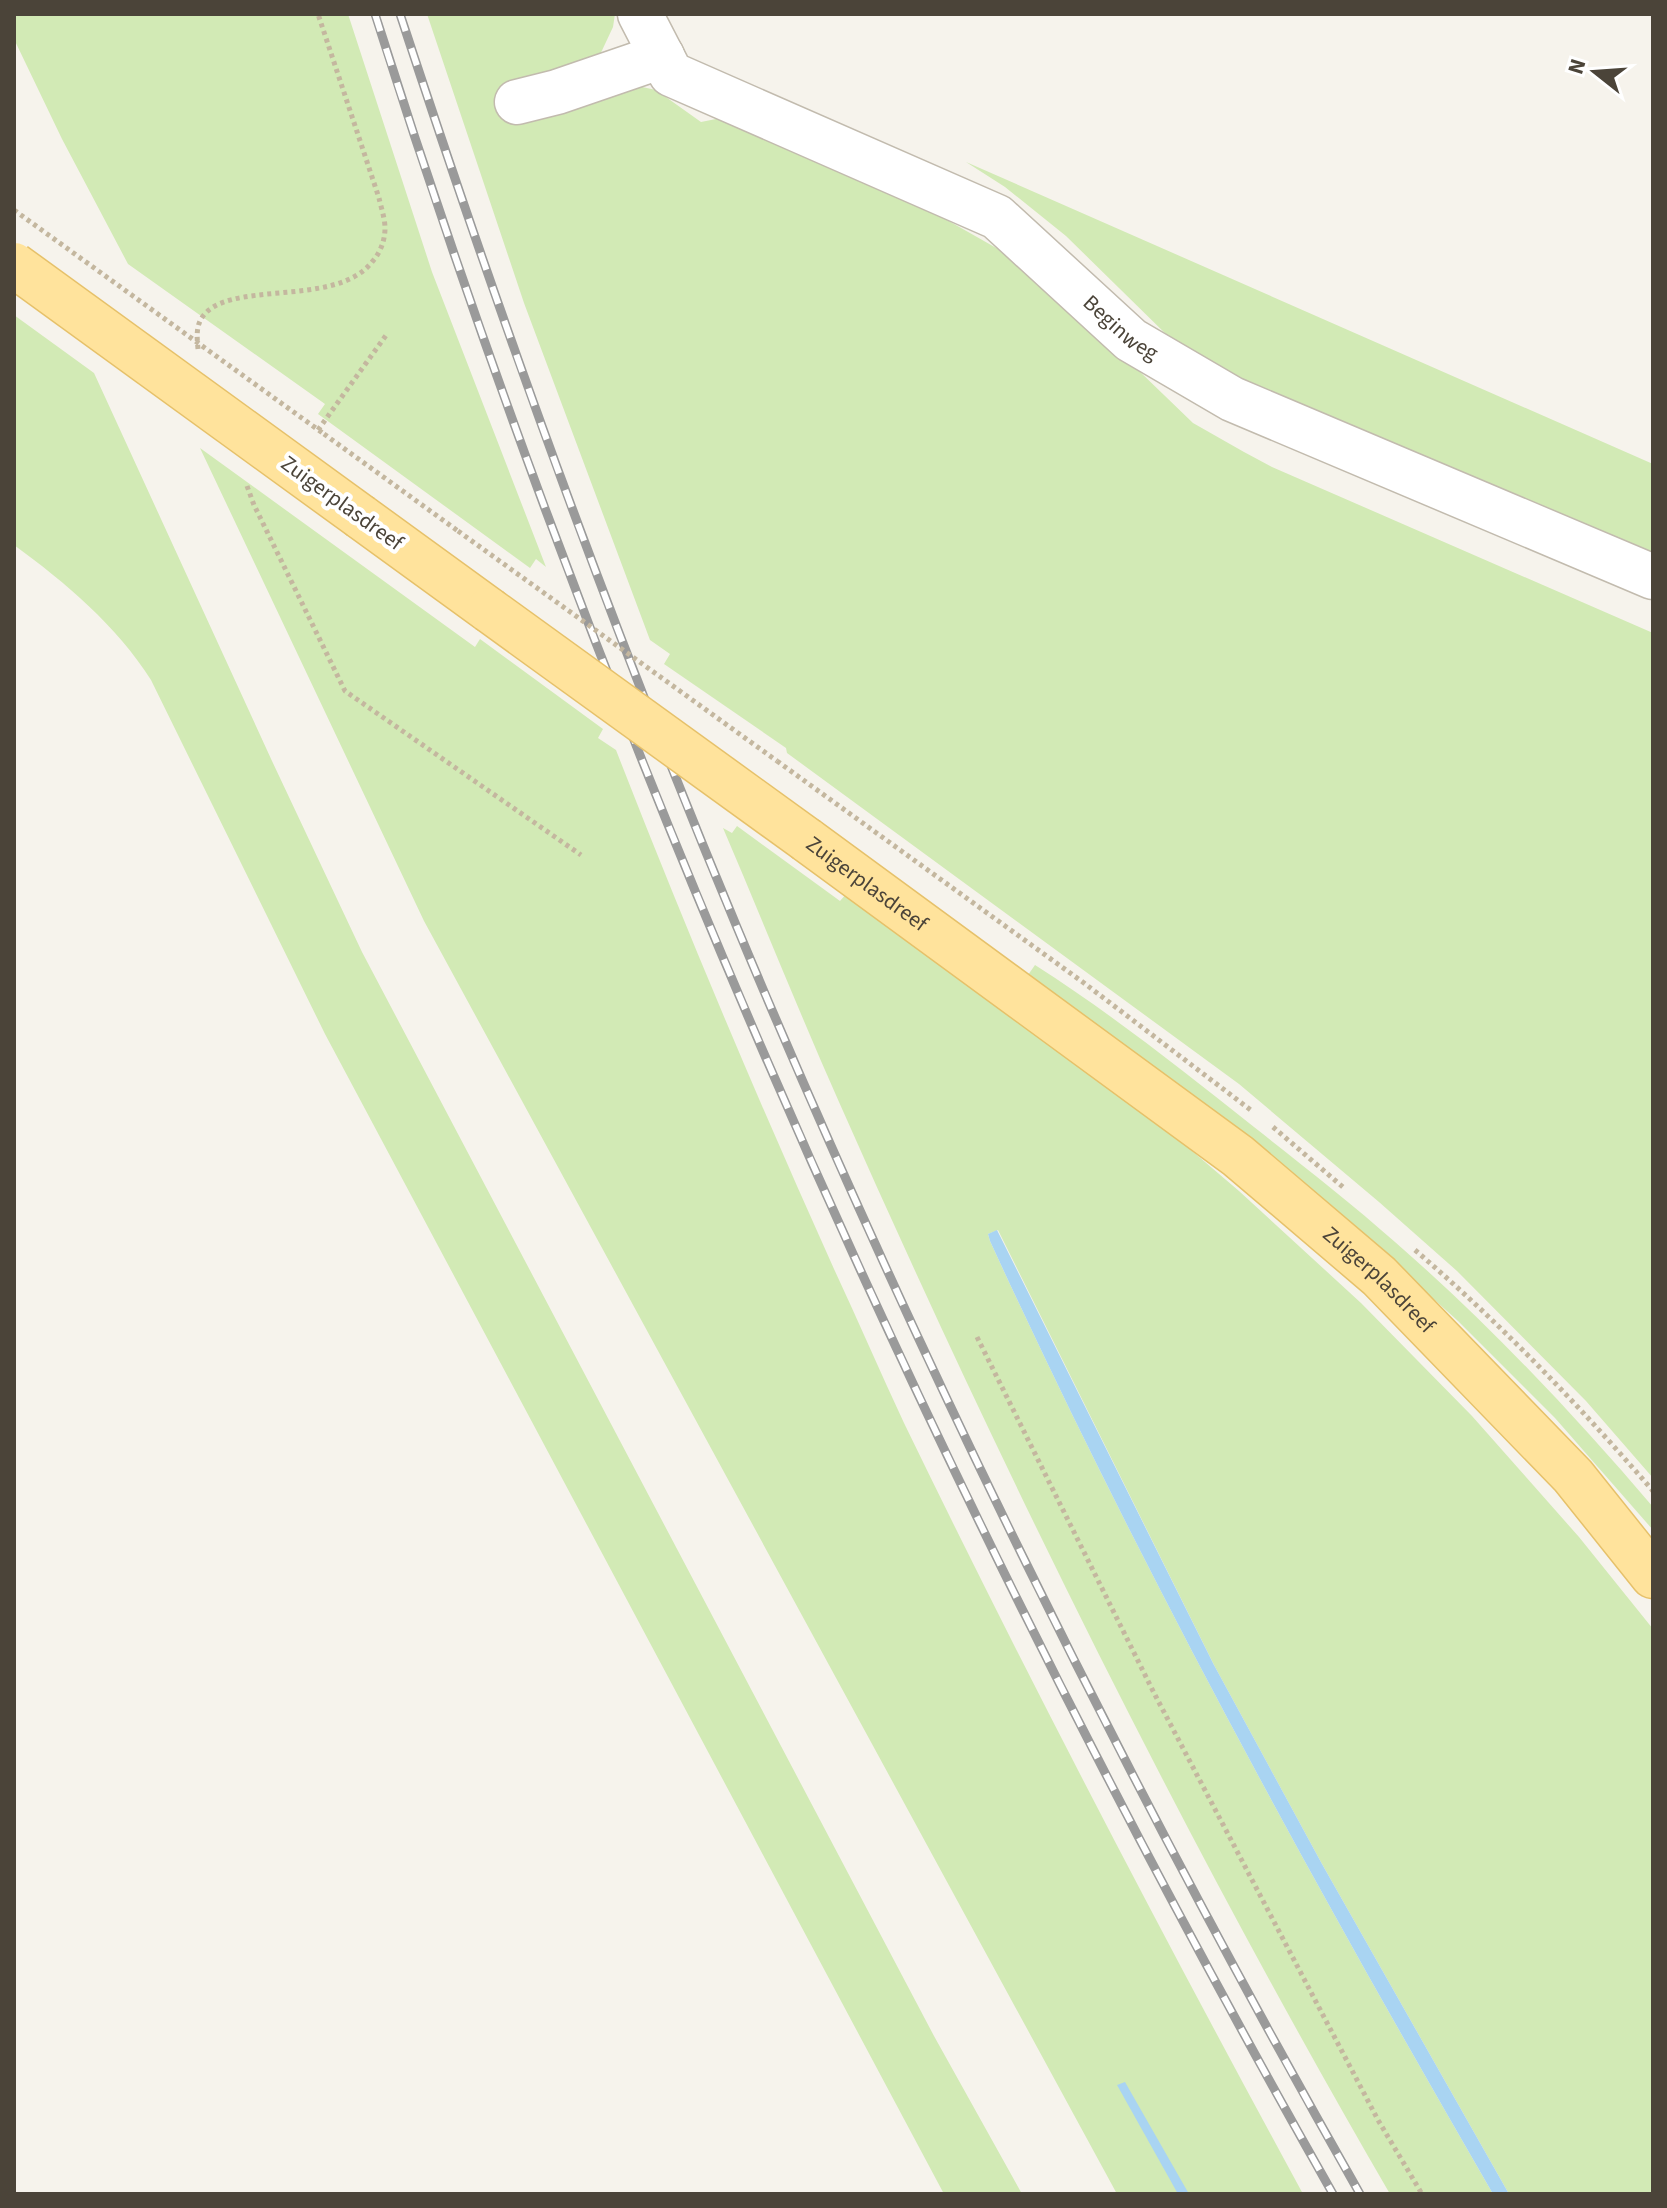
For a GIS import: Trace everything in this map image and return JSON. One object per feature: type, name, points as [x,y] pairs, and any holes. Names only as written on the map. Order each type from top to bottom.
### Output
[{"type":"main road","name":"Zuigerplasdreef","points":[[14,265],[1238,1156],[1379,1276],[1573,1476],[1653,1576]]},
{"type":"lane","name":"Beginweg","points":[[640,14],[671,74],[997,217],[1131,340],[1232,399],[1653,577]]},
{"type":"lane","points":[[517,102],[557,92],[662,56]]},
{"type":"path","points":[[201,362],[197,331],[200,320],[208,310],[236,299],[336,286],[366,270],[381,251],[385,228],[379,198],[318,14]]},
{"type":"path","name":"Zuigerplasdreef","points":[[14,210],[777,761]]},
{"type":"path","points":[[321,432],[387,334]]},
{"type":"path","points":[[243,476],[254,505],[345,691],[581,855]]},
{"type":"path","points":[[977,1337],[1154,1693],[1378,2120],[1422,2194]]},
{"type":"green space","points":[[14,14],[348,14],[432,272],[546,567],[536,559],[530,568],[318,414],[325,404],[128,264],[14,39]]},
{"type":"green space","points":[[427,14],[615,14],[613,27],[598,59],[624,83],[656,90],[701,122],[731,116],[947,220],[1021,262],[1193,423],[1272,467],[1653,633],[1653,1478],[1586,1401],[1457,1271],[1239,1084],[787,753],[786,748],[664,664],[670,654],[650,640],[524,303]]},
{"type":"green space","points":[[966,162],[1653,464],[1653,560],[1228,375],[1173,341],[1066,236],[1005,187]]},
{"type":"green space","points":[[14,315],[94,373],[362,952],[934,2036],[1022,2194],[944,2194],[325,1034],[151,680],[122,641],[89,606],[14,545]]},
{"type":"green space","points":[[200,448],[475,647],[480,639],[603,729],[598,738],[616,750],[749,1076],[904,1423],[1099,1811],[1303,2194],[1117,2194],[424,921]]},
{"type":"green space","points":[[737,826],[840,901],[847,893],[1130,1098],[1239,1191],[1361,1303],[1472,1416],[1579,1537],[1653,1629],[1653,2194],[1509,2194],[1322,1864],[1214,1665],[998,1230],[988,1234],[1047,1363],[1230,1724],[1493,2194],[1390,2194],[1314,2061],[1169,1792],[966,1380],[809,1034],[723,828],[732,833]]},
{"type":"green space","points":[[1035,965],[1201,1085],[1343,1198],[1430,1273],[1529,1370],[1623,1472],[1653,1507],[1653,1530],[1555,1418],[1458,1321],[1354,1227],[1166,1075],[1028,975]]},
{"type":"water","points":[[997,1230],[1214,1665],[1322,1864],[1509,2194],[1493,2194],[1230,1724],[1047,1363],[990,1241],[988,1234]]},
{"type":"water","points":[[1125,2082],[1189,2194],[1178,2194],[1117,2085]]},
{"type":"railway","points":[[375,14],[469,297],[571,577],[680,854],[797,1129],[921,1400],[1052,1668],[1189,1933],[1333,2194]]},
{"type":"railway","points":[[400,14],[518,359],[601,587],[690,813],[806,1088],[952,1410],[1108,1727],[1274,2040],[1360,2194]]}]
